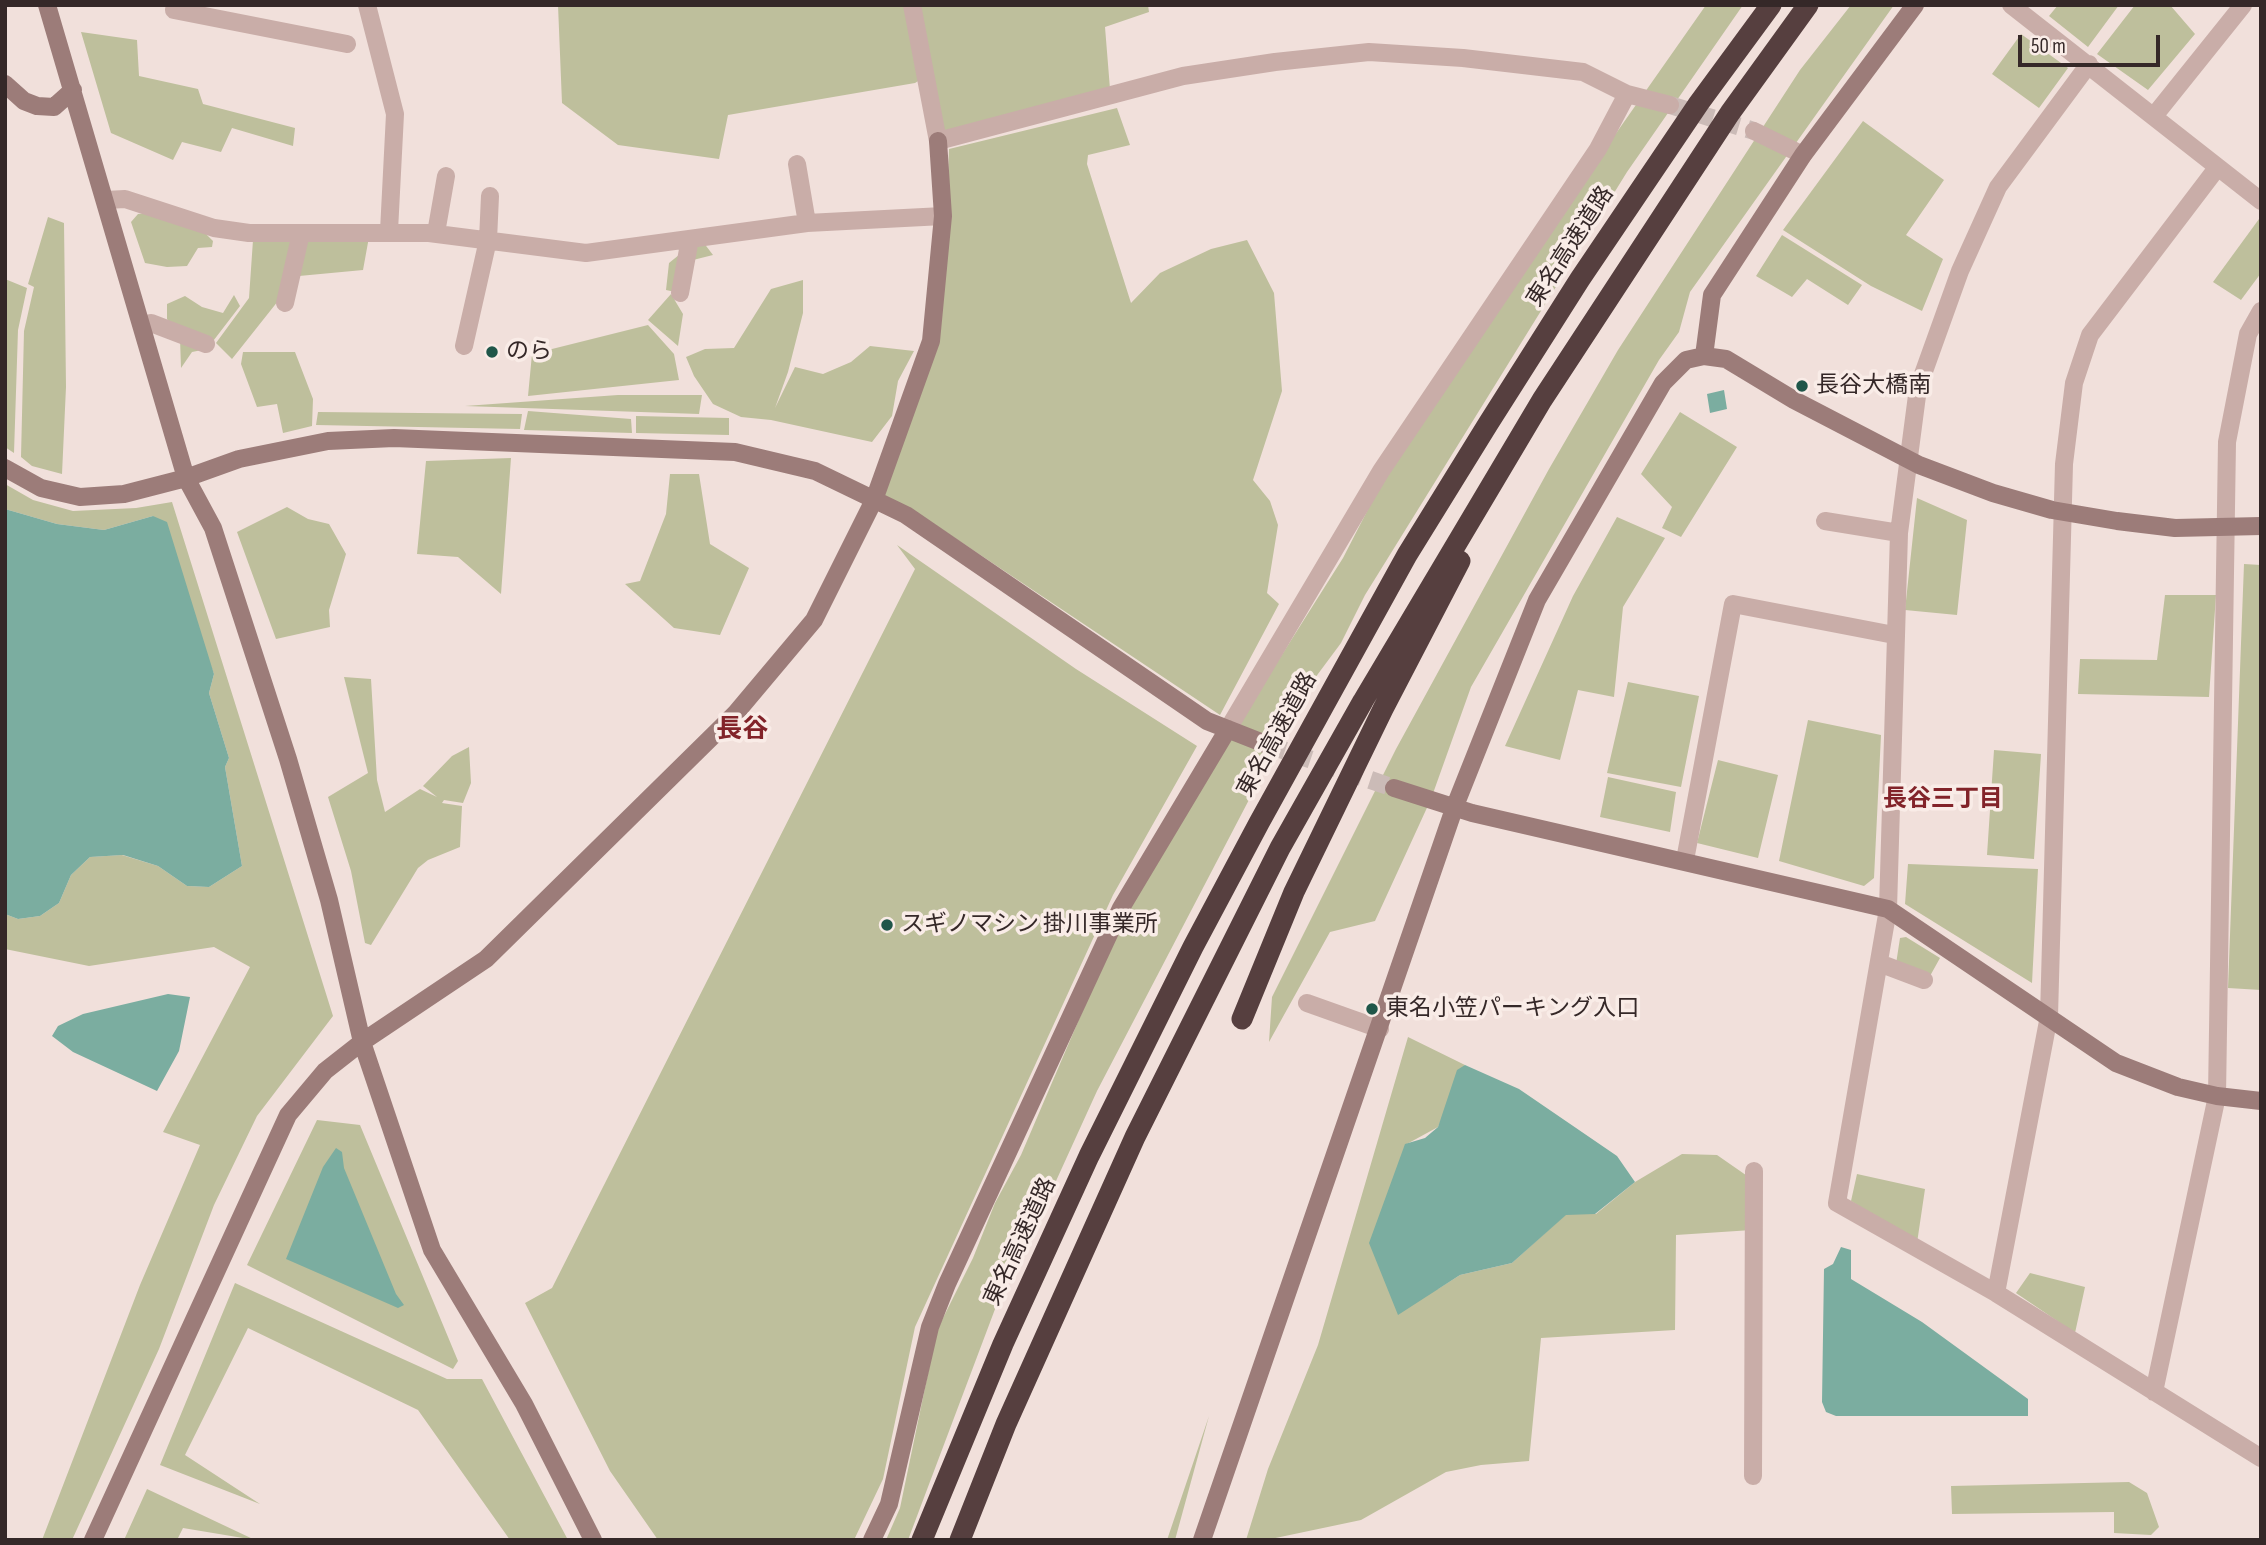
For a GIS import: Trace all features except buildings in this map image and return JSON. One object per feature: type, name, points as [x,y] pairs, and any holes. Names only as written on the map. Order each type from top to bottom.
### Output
[{"type":"highway","name":"東名高速道路","points":[[922,1540],[1003,1344],[1089,1156],[1193,947],[1266,811],[1408,555],[1488,424],[1580,279],[1699,103],[1771,5]]},
{"type":"highway","points":[[960,1540],[1074,1268],[1135,1137],[1224,956],[1363,701],[1542,400],[1730,113],[1808,5]]},
{"type":"highway","points":[[1242,1019],[1294,892],[1542,400]]},
{"type":"street","points":[[47,5],[186,478],[213,528],[284,746],[329,900],[362,1042],[432,1250],[524,1404],[593,1540]]},
{"type":"street","points":[[175,5],[174,10],[347,44]]},
{"type":"street","points":[[368,5],[395,114],[388,231]]},
{"type":"street","points":[[93,1540],[288,1115],[325,1071],[362,1042],[485,959],[735,714],[814,620],[874,499],[931,341],[943,216],[938,141],[912,5]]},
{"type":"street","points":[[1704,356],[1712,295],[1803,155],[1915,5]]},
{"type":"street","points":[[2011,5],[2261,201]]},
{"type":"street","points":[[2154,116],[2243,5]]},
{"type":"street","points":[[938,141],[1183,76],[1275,62],[1369,52],[1463,58],[1583,72],[1627,94],[1670,106]]},
{"type":"street","points":[[2089,64],[1998,187],[1960,271],[1918,388],[1899,533],[1888,909],[1837,1203],[1996,1293],[2261,1458]]},
{"type":"street","points":[[5,84],[24,101],[37,106],[54,107],[73,90]]},
{"type":"street","points":[[872,1540],[889,1504],[930,1327],[947,1284],[1121,908],[1381,471],[1598,149],[1627,94]]},
{"type":"street","points":[[1754,131],[1803,155]]},
{"type":"street","points":[[797,164],[807,223]]},
{"type":"street","points":[[1996,1293],[2049,1016],[2064,464],[2074,383],[2090,335],[2217,168]]},
{"type":"street","points":[[436,233],[446,176]]},
{"type":"street","points":[[464,346],[488,240],[490,196]]},
{"type":"street","points":[[106,200],[125,200],[214,228],[249,233],[436,233],[586,253],[807,223],[943,216]]},
{"type":"street","points":[[285,303],[301,233]]},
{"type":"street","points":[[680,293],[690,239]]},
{"type":"street","points":[[2154,1392],[2217,1096],[2227,442],[2248,334],[2261,311]]},
{"type":"street","points":[[142,325],[151,323],[206,344]]},
{"type":"street","points":[[1202,1540],[1455,806],[1537,600],[1663,383],[1686,360],[1704,356],[1726,359],[1794,400],[1919,465],[1993,493],[2052,510],[2175,528],[2261,526]]},
{"type":"street","points":[[5,468],[41,488],[80,498],[124,494],[186,478],[239,459],[328,441],[394,438],[734,452],[815,471],[940,535],[1207,721],[1268,746]]},
{"type":"street","points":[[1825,521],[1899,533]]},
{"type":"street","points":[[1685,860],[1733,604],[1894,635]]},
{"type":"street","points":[[1394,788],[1455,806],[1888,909],[2116,1063],[2147,1077],[2217,1096],[2261,1101]]},
{"type":"street","points":[[1879,964],[1924,980]]},
{"type":"street","points":[[1307,1003],[1380,1029]]},
{"type":"street","points":[[1753,1476],[1754,1171]]},
{"type":"green space","points":[[558,5],[1148,5],[1149,12],[1105,27],[1110,89],[942,134],[931,73],[915,83],[728,115],[719,159],[618,145],[562,103]]},
{"type":"green space","points":[[1706,5],[1743,5],[1627,172],[1365,595],[1341,643],[1315,678],[1097,1091],[1056,1181],[1009,1272],[908,1540],[886,1540],[900,1508],[937,1330],[973,1258],[995,1203],[1021,1155],[1107,954],[1120,911],[1343,558],[1383,480],[1429,400]]},
{"type":"green space","points":[[1851,5],[1894,5],[1690,292],[1679,332],[1659,360],[1471,687],[1431,799],[1375,921],[1330,932],[1269,1042],[1272,997],[1396,749],[1549,469],[1618,350],[1800,70]]},
{"type":"green space","points":[[2058,5],[2119,5],[2088,47],[2049,16]]},
{"type":"green space","points":[[2135,5],[2170,5],[2195,34],[2148,90],[2097,54]]},
{"type":"green space","points":[[81,32],[137,40],[139,76],[198,89],[203,104],[295,128],[293,146],[232,128],[221,152],[182,142],[173,160],[111,133]]},
{"type":"green space","points":[[2021,34],[2068,68],[2039,108],[1992,74]]},
{"type":"green space","points":[[1117,108],[1130,145],[1088,155],[1087,164],[1131,303],[1160,273],[1211,249],[1247,240],[1274,293],[1282,391],[1253,480],[1270,501],[1278,525],[1267,593],[1279,604],[1220,715],[913,510],[883,496],[944,289],[949,149]]},
{"type":"green space","points":[[1863,121],[1944,180],[1906,235],[1943,259],[1922,311],[1871,286],[1783,230]]},
{"type":"green space","points":[[148,213],[206,234],[213,241],[212,247],[198,248],[187,266],[167,267],[145,263],[131,222],[138,214]]},
{"type":"green space","points":[[48,217],[64,223],[66,387],[62,474],[32,466],[21,457],[24,331],[34,287],[28,284]]},
{"type":"green space","points":[[2259,219],[2261,273],[2241,300],[2213,282]]},
{"type":"green space","points":[[282,233],[292,244],[282,296],[232,359],[216,343],[249,298],[253,240]]},
{"type":"green space","points":[[1782,235],[1862,285],[1848,305],[1807,279],[1792,297],[1756,276]]},
{"type":"green space","points":[[369,237],[363,270],[299,276],[307,240]]},
{"type":"green space","points":[[700,238],[713,255],[693,260],[680,293],[666,290],[669,263]]},
{"type":"green space","points":[[5,279],[27,288],[18,330],[14,453],[5,447]]},
{"type":"green space","points":[[803,280],[803,313],[788,372],[775,408],[795,367],[823,374],[851,362],[870,346],[914,351],[898,381],[892,416],[872,442],[771,420],[741,417],[713,404],[694,376],[686,357],[705,349],[734,348],[771,289]]},
{"type":"green space","points":[[671,294],[683,314],[678,346],[648,320]]},
{"type":"green space","points":[[234,295],[240,306],[207,349],[192,352],[181,368],[180,338],[167,319],[167,304],[185,296],[202,307],[223,313]]},
{"type":"green space","points":[[648,325],[674,354],[679,380],[528,396],[532,354]]},
{"type":"green space","points":[[243,352],[295,352],[313,399],[312,426],[283,433],[277,404],[257,407],[241,364]]},
{"type":"green space","points":[[618,395],[702,395],[699,414],[465,406]]},
{"type":"green space","points":[[528,411],[631,419],[632,433],[524,430]]},
{"type":"green space","points":[[318,412],[522,414],[520,429],[316,425]]},
{"type":"green space","points":[[1680,412],[1737,447],[1681,537],[1662,528],[1672,507],[1641,474]]},
{"type":"green space","points":[[636,416],[729,418],[729,435],[636,433]]},
{"type":"green space","points":[[511,458],[501,594],[458,557],[417,554],[426,461]]},
{"type":"green space","points":[[670,474],[699,474],[710,544],[749,568],[720,635],[674,628],[625,584],[640,581],[666,514]]},
{"type":"green space","points":[[5,484],[33,500],[73,511],[136,508],[172,502],[333,1016],[257,1116],[214,1205],[159,1349],[72,1540],[42,1540],[140,1285],[200,1145],[163,1132],[250,967],[214,947],[89,966],[5,949],[5,914],[18,919],[40,916],[59,903],[71,875],[90,857],[122,855],[158,866],[187,886],[209,887],[242,866],[225,767],[229,758],[209,693],[214,674],[153,516],[104,530],[57,524],[5,509]]},
{"type":"green space","points":[[1917,498],[1967,520],[1957,615],[1905,610]]},
{"type":"green space","points":[[287,507],[308,519],[329,524],[346,554],[329,610],[330,627],[276,639],[237,532]]},
{"type":"green space","points":[[1617,517],[1665,538],[1623,607],[1614,697],[1578,690],[1560,760],[1505,746],[1573,596]]},
{"type":"green space","points":[[897,545],[1076,669],[1197,746],[1113,895],[915,1327],[883,1479],[854,1540],[658,1540],[610,1471],[525,1303],[552,1288],[915,569]]},
{"type":"green space","points":[[2244,564],[2261,565],[2261,990],[2228,988]]},
{"type":"green space","points":[[2165,595],[2216,595],[2209,697],[2078,694],[2080,659],[2157,660]]},
{"type":"green space","points":[[344,677],[371,679],[377,780],[385,812],[420,789],[437,797],[423,786],[452,756],[469,747],[471,783],[463,803],[444,800],[442,803],[462,806],[460,847],[428,860],[418,868],[371,945],[365,943],[351,871],[328,797],[368,773]]},
{"type":"green space","points":[[1628,682],[1699,696],[1681,787],[1607,773]]},
{"type":"green space","points":[[1808,720],[1881,735],[1874,878],[1864,886],[1779,861]]},
{"type":"green space","points":[[1994,750],[2041,754],[2034,859],[1987,855]]},
{"type":"green space","points":[[1718,760],[1778,775],[1758,858],[1697,843]]},
{"type":"green space","points":[[1608,777],[1676,792],[1670,832],[1600,817]]},
{"type":"green space","points":[[1908,864],[2038,869],[2032,983],[1905,904]]},
{"type":"green space","points":[[1906,937],[1940,958],[1930,976],[1896,964],[1900,938]]},
{"type":"green space","points":[[1408,1037],[1465,1065],[1438,1127],[1405,1145],[1438,1289],[1460,1275],[1512,1263],[1566,1214],[1596,1214],[1635,1182],[1682,1154],[1717,1155],[1753,1180],[1752,1230],[1676,1235],[1675,1330],[1541,1338],[1529,1461],[1481,1465],[1446,1472],[1361,1520],[1266,1540],[1246,1540],[1268,1469],[1318,1345]]},
{"type":"green space","points":[[317,1120],[360,1125],[458,1361],[453,1369],[247,1265]]},
{"type":"green space","points":[[1857,1174],[1925,1189],[1917,1243],[1851,1201]]},
{"type":"green space","points":[[2030,1273],[2085,1287],[2075,1333],[2016,1293]]},
{"type":"green space","points":[[235,1283],[447,1379],[482,1379],[568,1540],[510,1540],[418,1410],[248,1328],[185,1455],[260,1504],[160,1465]]},
{"type":"green space","points":[[1209,1416],[1175,1540],[1167,1540]]},
{"type":"green space","points":[[2129,1482],[2147,1493],[2159,1527],[2151,1535],[2114,1533],[2114,1512],[1952,1514],[1951,1486]]},
{"type":"green space","points":[[147,1489],[255,1540],[183,1528],[177,1540],[124,1540]]},
{"type":"water","points":[[1724,390],[1727,409],[1710,413],[1707,394]]},
{"type":"water","points":[[5,509],[57,524],[104,530],[153,516],[167,522],[214,674],[209,693],[229,758],[225,767],[242,866],[209,887],[187,886],[158,866],[123,855],[90,857],[71,875],[59,903],[40,916],[18,919],[5,914]]},
{"type":"water","points":[[168,994],[190,997],[179,1051],[157,1091],[73,1052],[52,1036],[58,1026],[83,1014]]},
{"type":"water","points":[[1465,1065],[1519,1089],[1617,1156],[1635,1182],[1595,1214],[1566,1215],[1512,1263],[1460,1275],[1398,1315],[1369,1243],[1405,1144],[1425,1138],[1438,1127],[1457,1070]]},
{"type":"water","points":[[336,1148],[342,1152],[344,1168],[396,1294],[404,1305],[398,1308],[286,1259],[323,1167]]},
{"type":"water","points":[[1841,1247],[1851,1250],[1851,1279],[1922,1322],[2028,1399],[2028,1416],[1836,1416],[1826,1412],[1822,1402],[1824,1269],[1833,1264]]},
{"type":"tunnel","points":[[1670,105],[1754,131]]},
{"type":"tunnel","points":[[1268,745],[1394,788]]},
{"type":"place","name":"のら","points":[[492,352]]},
{"type":"place","name":"長谷大橋南","points":[[1802,386]]},
{"type":"place","name":"スギノマシン 掛川事業所","points":[[887,925]]},
{"type":"place","name":"東名小笠パーキング入口","points":[[1372,1009]]},
{"type":"district","name":"長谷","points":[[742,730]]},
{"type":"district","name":"長谷三丁目","points":[[1943,800]]}]
